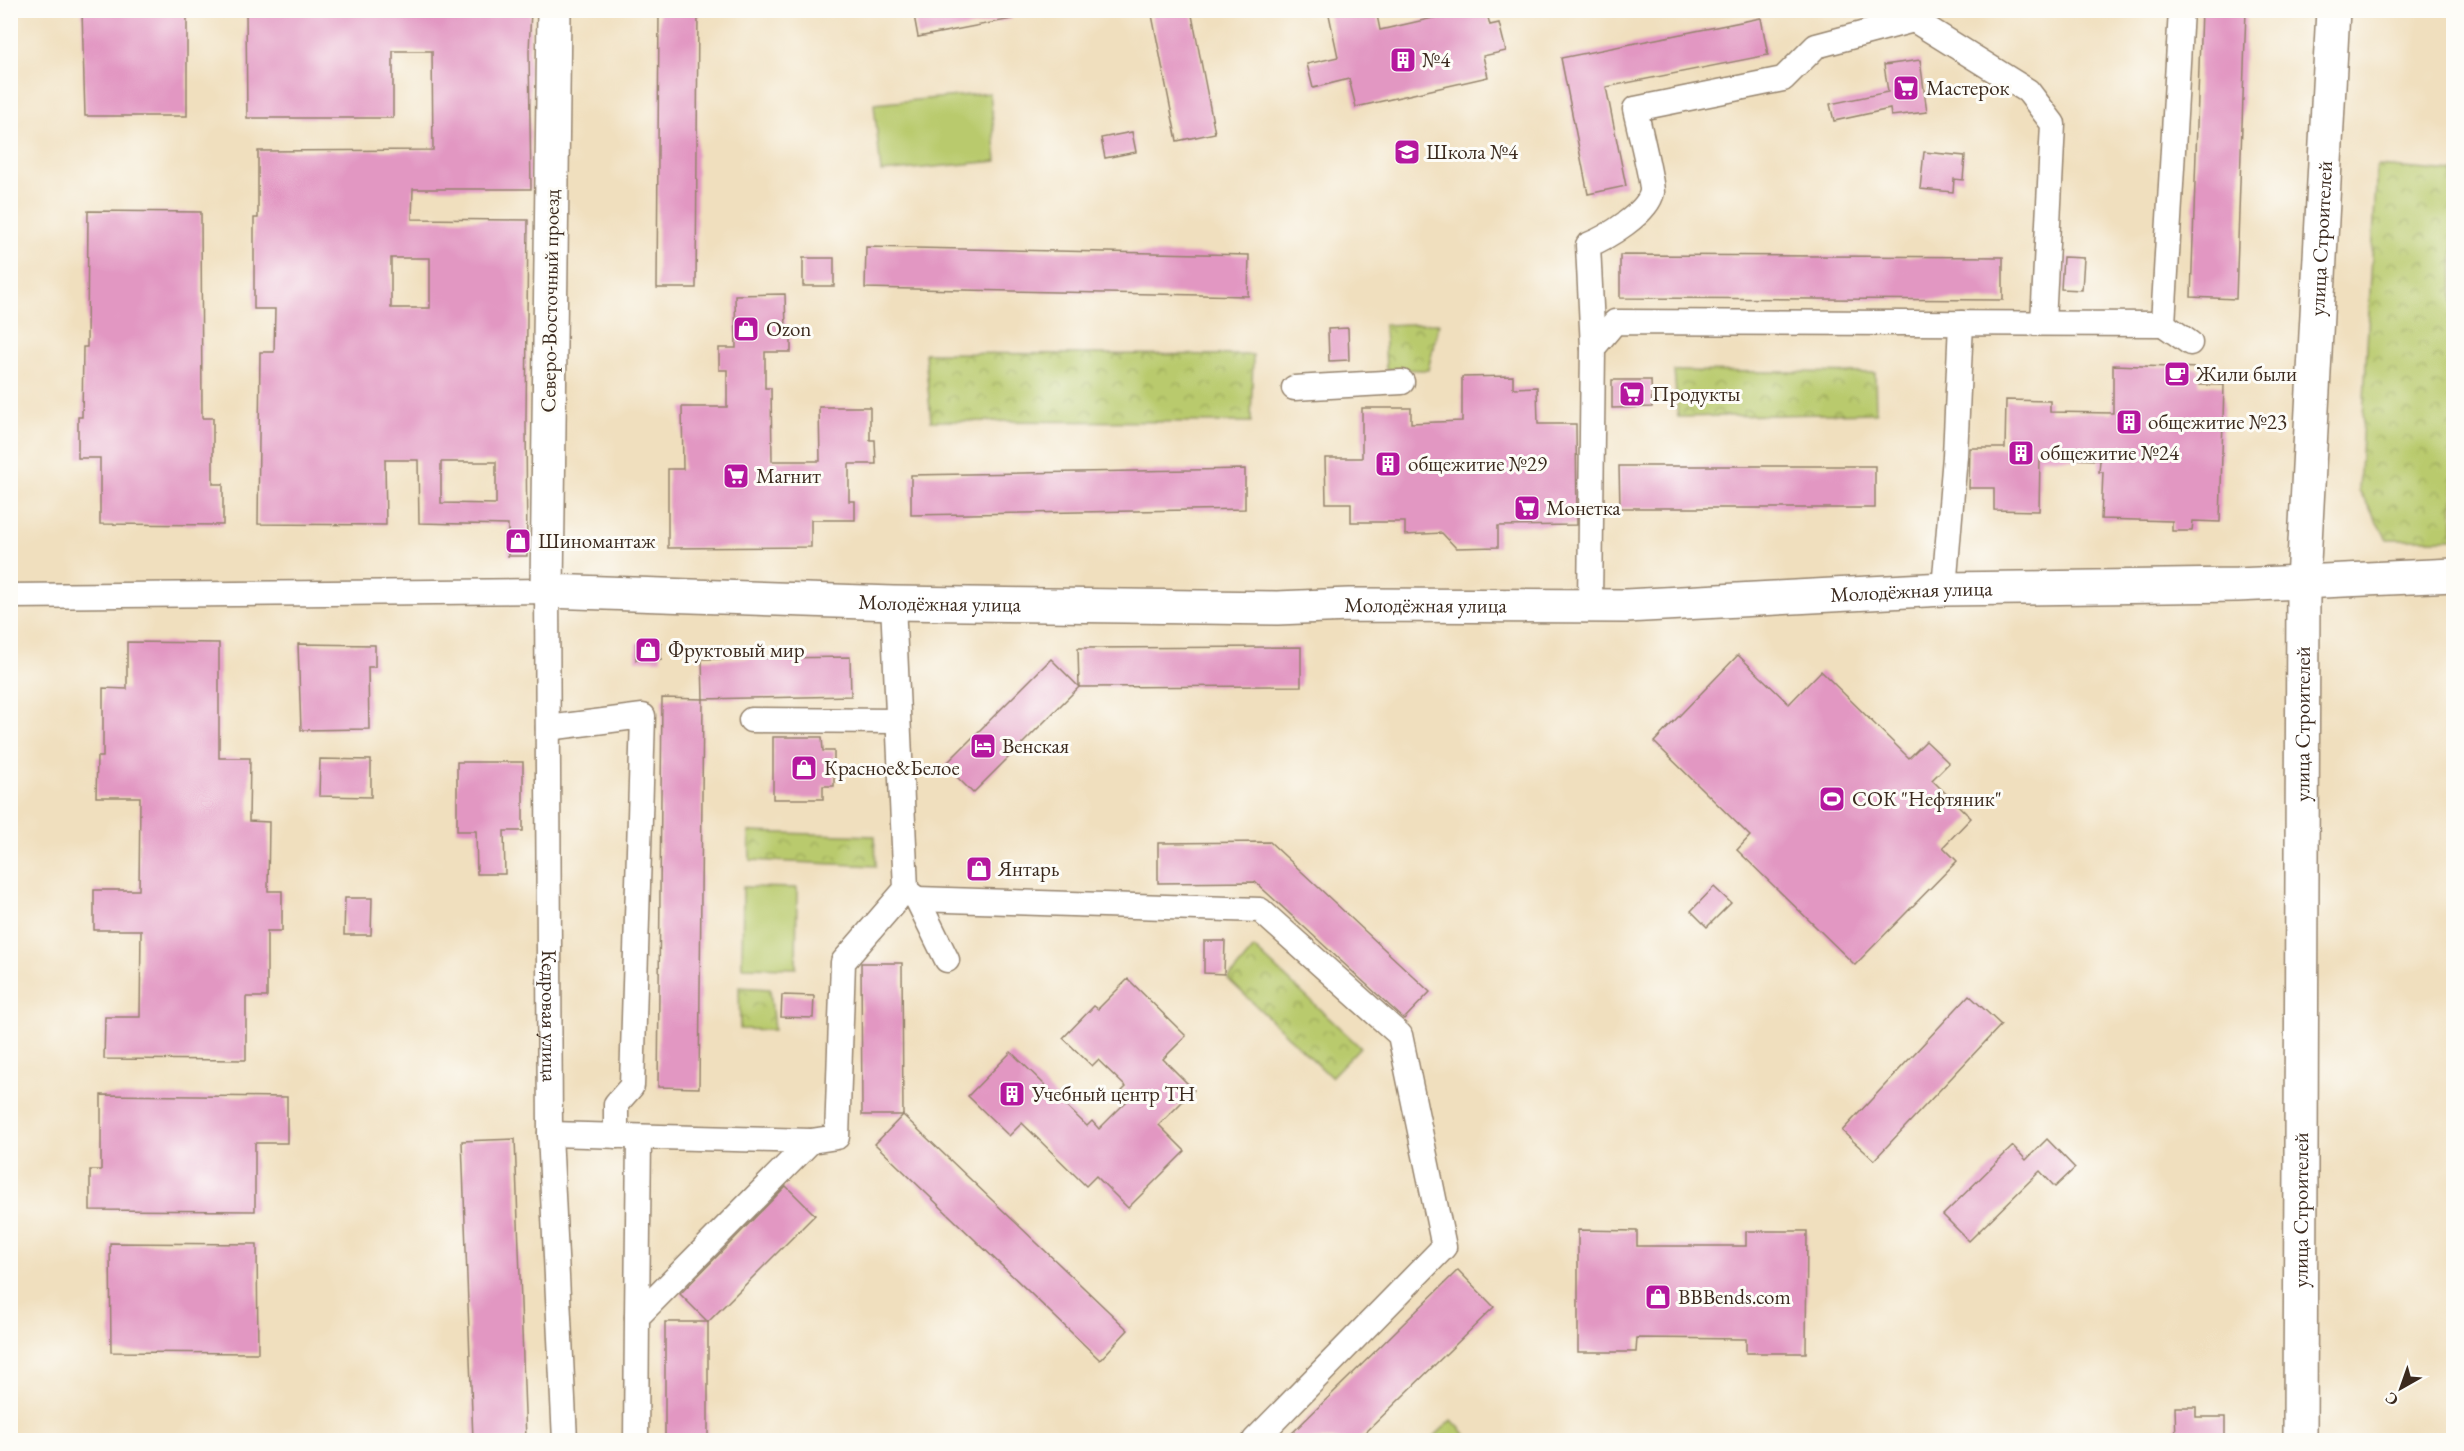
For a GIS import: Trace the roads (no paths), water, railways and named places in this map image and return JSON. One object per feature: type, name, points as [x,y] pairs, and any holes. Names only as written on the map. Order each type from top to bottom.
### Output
[{"type":"street","name":"Северо-Восточный проезд","points":[[547,591],[554,10]]},
{"type":"street","points":[[2163,324],[2181,10]]},
{"type":"street","name":"улица Строителей","points":[[2300,1440],[2303,581],[2333,10]]},
{"type":"street","points":[[1590,604],[1593,348],[1588,245],[1608,237],[1643,208],[1652,192],[1635,109],[1783,79],[1816,46],[1911,15],[2028,91],[2053,124],[2043,323]]},
{"type":"street","points":[[1593,348],[1615,322],[2163,324],[2190,343]]},
{"type":"street","points":[[1944,589],[1951,522],[1961,323]]},
{"type":"street","points":[[1294,388],[1402,382]]},
{"type":"street","name":"Молодёжная улица","points":[[547,591],[893,603],[1277,608],[1349,605],[1590,604],[1626,606],[1944,589],[2236,585],[2454,575]]},
{"type":"street","points":[[10,596],[547,591]]},
{"type":"street","name":"Кедровая улица","points":[[547,591],[550,1134],[565,1440]]},
{"type":"street","points":[[893,603],[897,721],[911,894],[947,960]]},
{"type":"street","points":[[548,728],[643,716],[632,1086],[616,1104],[627,1136],[637,1317],[636,1440]]},
{"type":"street","points":[[751,720],[897,721]]},
{"type":"street","points":[[550,1134],[811,1141],[837,1137],[843,962],[911,894],[1260,910],[1400,1035],[1444,1247],[1255,1440]]},
{"type":"street","points":[[637,1317],[811,1141]]},
{"type":"place","name":"№4","points":[[1403,60]]},
{"type":"place","name":"Мастерок","points":[[1906,88]]},
{"type":"place","name":"Школа №4","points":[[1407,152]]},
{"type":"place","name":"Ozon","points":[[746,329]]},
{"type":"place","name":"Жили были","points":[[2177,374]]},
{"type":"place","name":"Продукты","points":[[1632,394]]},
{"type":"place","name":"общежитие №23","points":[[2129,422]]},
{"type":"place","name":"общежитие №24","points":[[2021,453]]},
{"type":"place","name":"общежитие №29","points":[[1388,464]]},
{"type":"place","name":"Магнит","points":[[736,476]]},
{"type":"place","name":"Монетка","points":[[1527,508]]},
{"type":"place","name":"Шиномантаж","points":[[518,541]]},
{"type":"place","name":"Фруктовый мир","points":[[648,650]]},
{"type":"place","name":"Венская","points":[[983,746]]},
{"type":"place","name":"Красное&Белое","points":[[804,768]]},
{"type":"place","name":"СОК \"Нефтяник\"","points":[[1832,799]]},
{"type":"place","name":"Янтарь","points":[[979,869]]},
{"type":"place","name":"Учебный центр ТН","points":[[1012,1094]]},
{"type":"place","name":"BBBends.com","points":[[1658,1297]]}]
